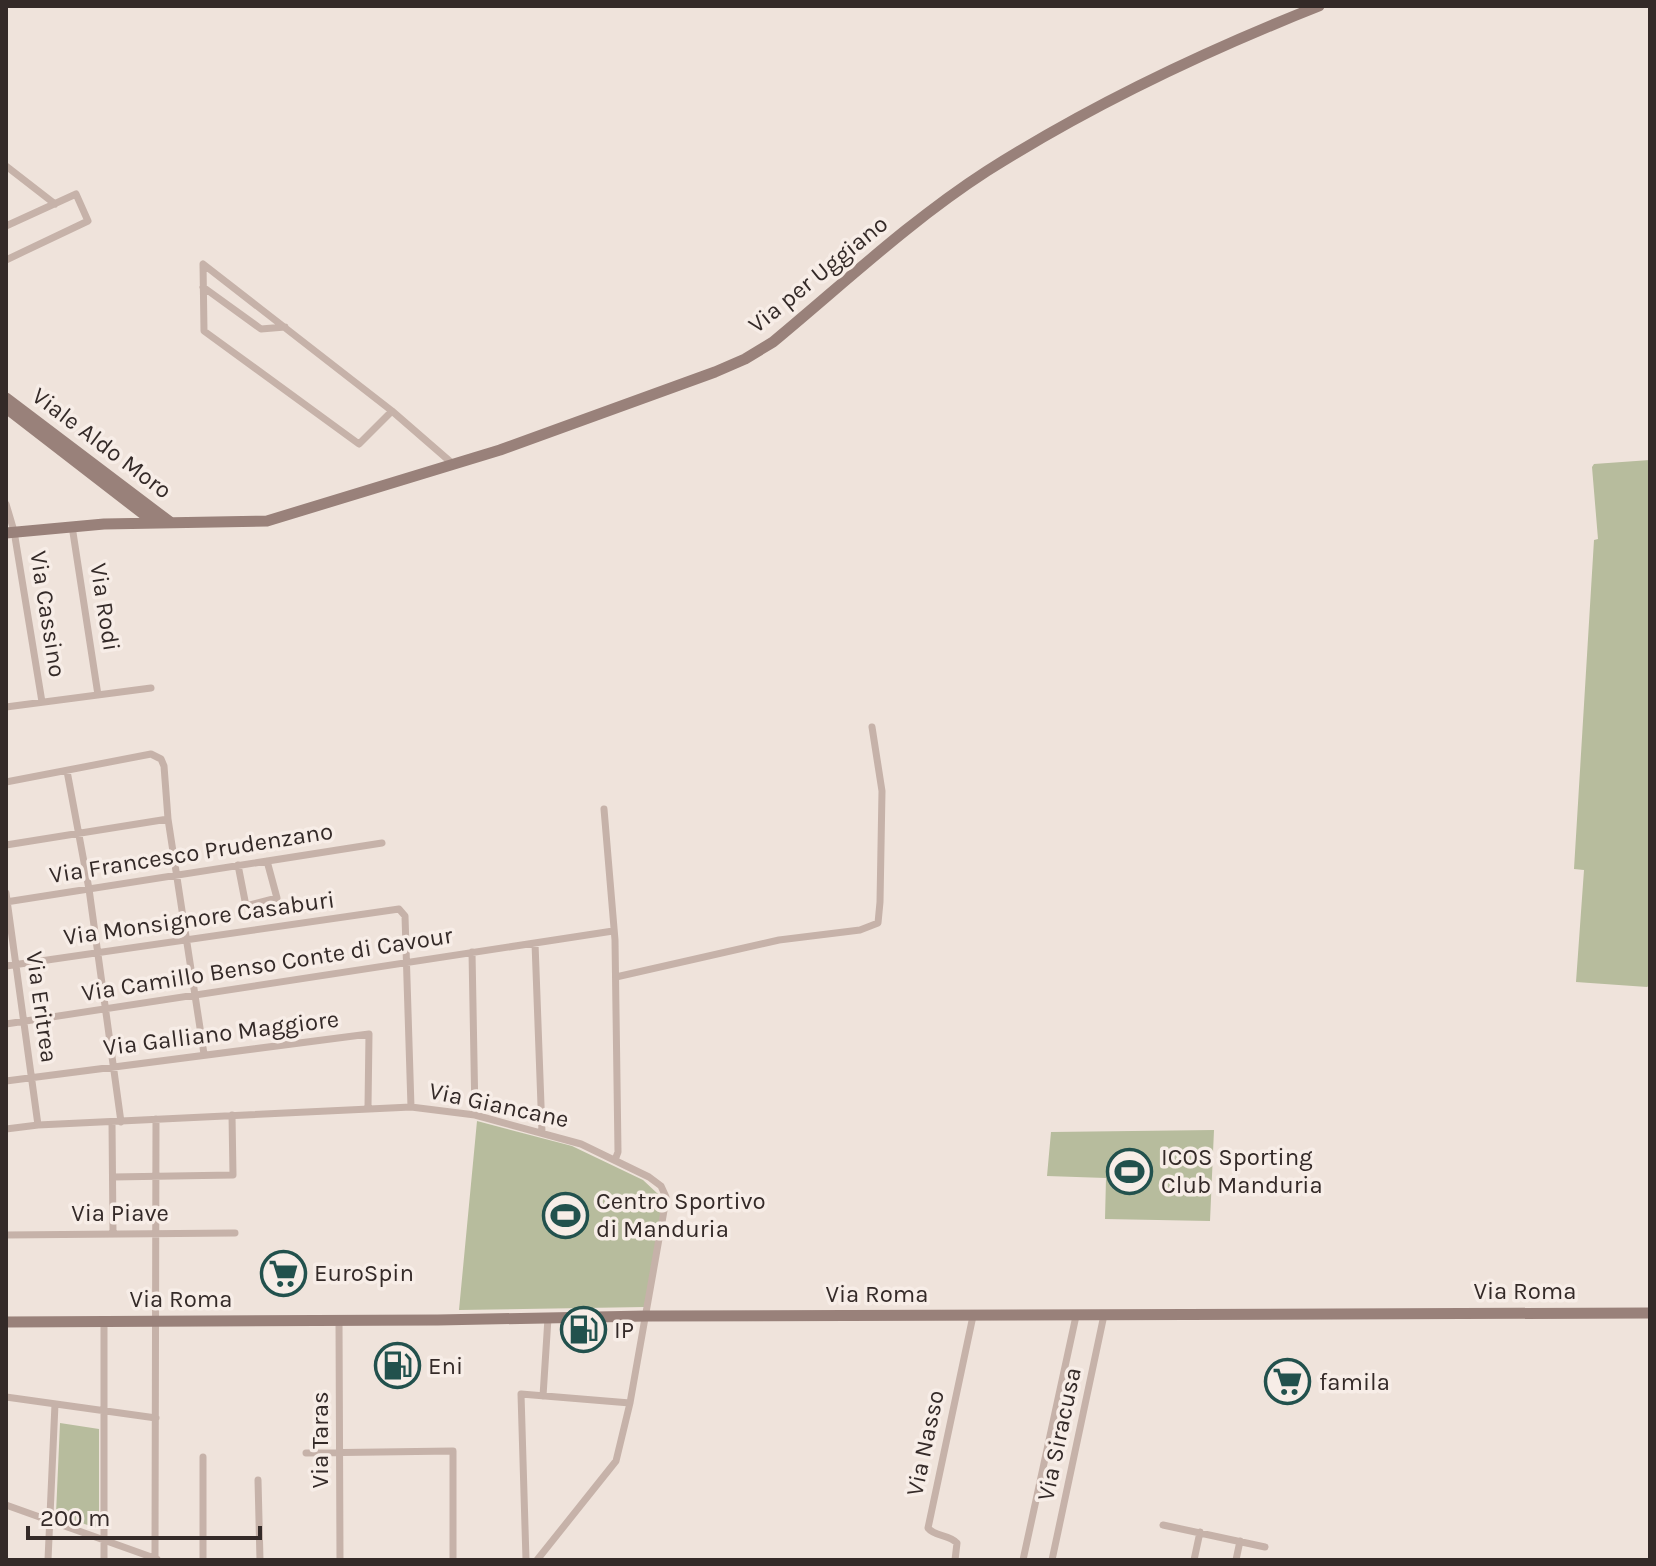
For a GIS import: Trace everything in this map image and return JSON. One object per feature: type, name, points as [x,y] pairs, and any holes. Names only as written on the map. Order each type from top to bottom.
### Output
[{"type":"street","name":"Via per Uggiano","points":[[155,523],[267,521],[512,445],[745,359],[773,342],[942,202],[987,171],[1086,113],[1244,36],[1319,6]]},
{"type":"street","points":[[6,166],[55,204]]},
{"type":"street","points":[[6,226],[76,194],[88,221],[6,260]]},
{"type":"street","points":[[392,411],[359,444],[204,331],[203,264],[392,411],[453,464]]},
{"type":"street","points":[[203,287],[261,329],[285,327]]},
{"type":"street","name":"Viale Aldo Moro","points":[[6,398],[171,523]]},
{"type":"street","name":"Viale Aldo Moro","points":[[6,408],[155,523]]},
{"type":"street","name":"Via Cassino","points":[[6,504],[42,702]]},
{"type":"street","points":[[10,532],[155,523]]},
{"type":"street","name":"Via Rodi","points":[[72,526],[98,695]]},
{"type":"street","points":[[6,707],[151,688]]},
{"type":"street","points":[[616,977],[779,940],[860,930],[878,923],[882,791],[872,727]]},
{"type":"street","points":[[6,782],[151,754],[157,756],[164,766],[168,819],[204,1054]]},
{"type":"street","points":[[67,771],[89,889],[114,1066],[113,1233]]},
{"type":"street","points":[[604,809],[616,977],[618,1152],[615,1160]]},
{"type":"street","points":[[6,845],[168,819]]},
{"type":"street","name":"Via Francesco Prudenzano","points":[[6,902],[382,843]]},
{"type":"street","points":[[238,865],[246,906],[277,898],[267,861]]},
{"type":"street","name":"Via Eritrea","points":[[6,893],[38,1125]]},
{"type":"street","name":"Via Monsignore Casaburi","points":[[6,966],[399,909],[405,916],[405,964]]},
{"type":"street","name":"Via Camillo Benso Conte di Cavour","points":[[6,1024],[613,931]]},
{"type":"street","points":[[535,943],[542,1132]]},
{"type":"street","points":[[472,952],[475,1115]]},
{"type":"street","points":[[405,964],[411,1107]]},
{"type":"street","name":"Via Galliano Maggiore","points":[[6,1081],[369,1034],[368,1107]]},
{"type":"street","name":"Via Giancane","points":[[6,1129],[411,1107],[475,1115],[581,1144],[661,1186],[666,1197],[630,1403],[616,1461],[537,1560]]},
{"type":"street","points":[[113,1177],[233,1175],[232,1115]]},
{"type":"street","points":[[6,1505],[157,1559],[156,1119]]},
{"type":"street","name":"Via Piave","points":[[6,1235],[235,1233]]},
{"type":"street","name":"Via Roma","points":[[6,1322],[646,1316],[1650,1313]]},
{"type":"street","name":"Via Siracusa","points":[[1052,1560],[1104,1315]]},
{"type":"street","name":"Via Nasso","points":[[955,1560],[957,1543],[931,1533],[928,1528],[973,1316]]},
{"type":"street","points":[[1023,1560],[1076,1316]]},
{"type":"street","points":[[543,1396],[548,1318]]},
{"type":"street","name":"Via Taras","points":[[339,1320],[340,1560]]},
{"type":"street","name":"Via Roma","points":[[104,1321],[104,1560]]},
{"type":"street","points":[[526,1560],[521,1394],[630,1403]]},
{"type":"street","points":[[6,1397],[156,1418]]},
{"type":"street","points":[[48,1560],[55,1404]]},
{"type":"street","points":[[306,1453],[453,1451],[453,1560]]},
{"type":"street","points":[[203,1457],[203,1560]]},
{"type":"street","points":[[258,1480],[260,1560]]},
{"type":"street","points":[[1163,1525],[1265,1547]]},
{"type":"street","points":[[1194,1560],[1200,1532]]},
{"type":"street","points":[[1236,1560],[1240,1541]]},
{"type":"green space","points":[[1650,460],[1650,985],[1576,982],[1584,870],[1574,869],[1594,540],[1598,539],[1592,467],[1594,464]]},
{"type":"green space","name":"Centro Sportivo di Manduria","points":[[477,1121],[572,1146],[643,1180],[658,1194],[662,1211],[645,1307],[459,1310]]},
{"type":"green space","name":"ICOS Sporting Club Manduria","points":[[1214,1130],[1210,1221],[1105,1219],[1106,1178],[1047,1176],[1051,1132]]},
{"type":"green space","points":[[60,1423],[99,1429],[99,1529],[56,1514]]},
{"type":"place","name":"ICOS Sporting Club Manduria","points":[[1130,1171]]},
{"type":"place","name":"Centro Sportivo di Manduria","points":[[565,1215]]},
{"type":"place","name":"EuroSpin","points":[[283,1273]]},
{"type":"place","name":"IP","points":[[583,1330]]},
{"type":"place","name":"Eni","points":[[397,1366]]},
{"type":"place","name":"famila","points":[[1288,1382]]}]
